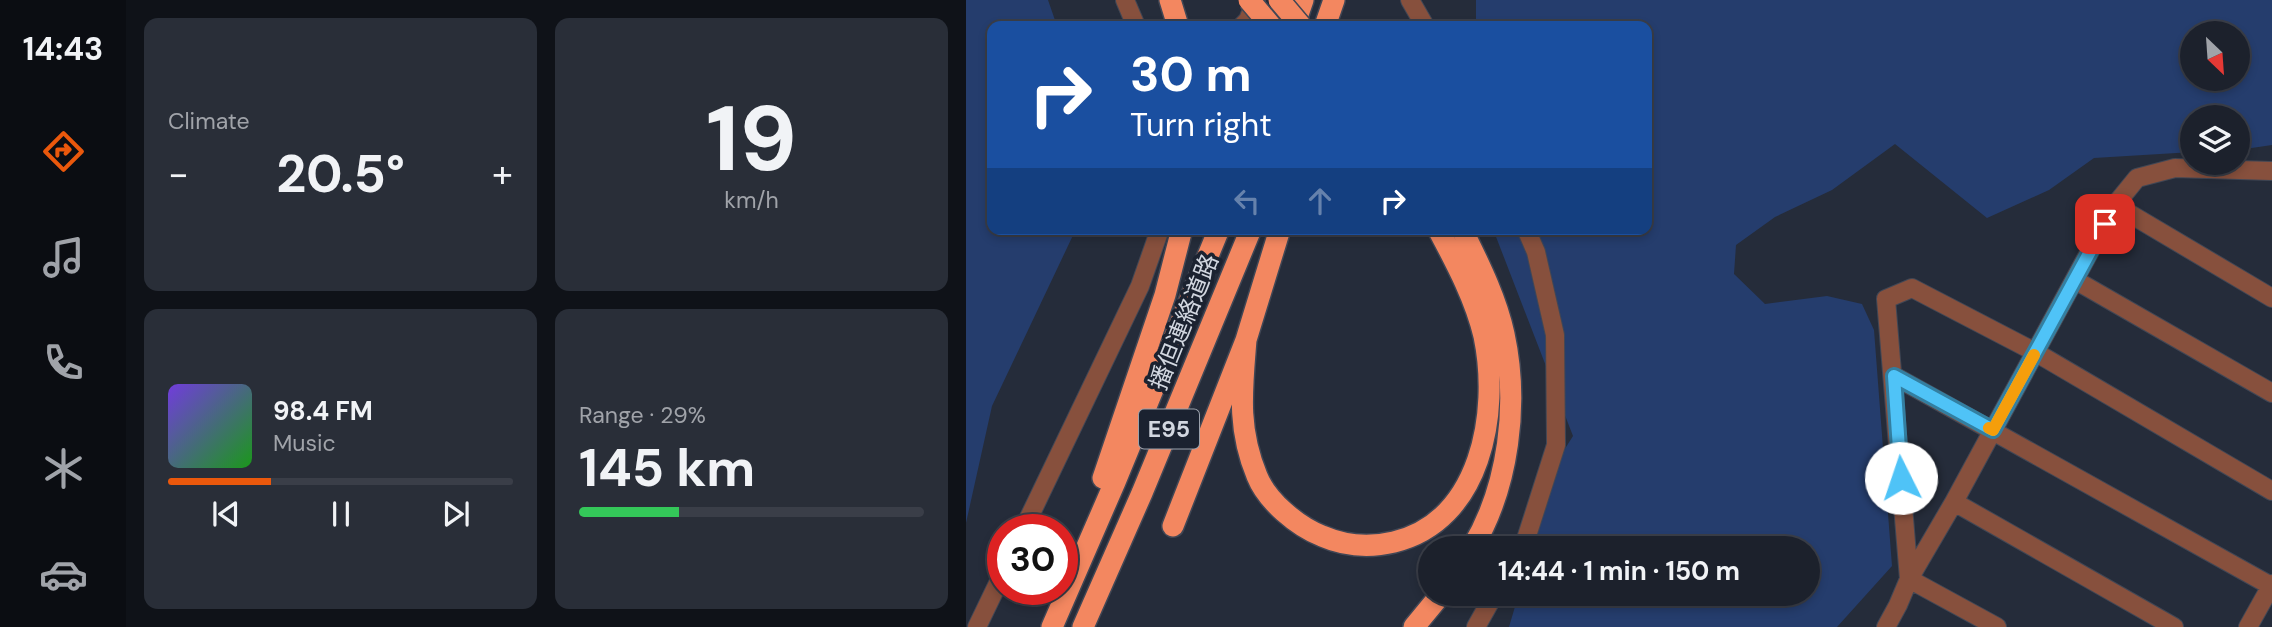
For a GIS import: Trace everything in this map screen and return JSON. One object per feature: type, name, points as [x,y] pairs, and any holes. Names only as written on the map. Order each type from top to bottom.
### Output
[{"type":"highway","points":[[1170,0],[1176,21]]},
{"type":"highway","points":[[1249,0],[1267,21]]},
{"type":"highway","points":[[1279,0],[1297,21]]},
{"type":"highway","points":[[1296,21],[1303,0]]},
{"type":"highway","points":[[1327,21],[1334,0]]},
{"type":"highway","points":[[1336,21],[1342,0]]},
{"type":"highway","points":[[1053,625],[1165,295],[1180,235]]},
{"type":"highway","name":"播但連絡道路","points":[[1053,625],[1217,235]]},
{"type":"highway","name":"播但連絡道路","points":[[1083,627],[1249,235]]},
{"type":"highway","points":[[1174,526],[1246,340],[1278,235]]},
{"type":"highway","points":[[1246,340],[1241,409],[1246,443],[1258,479],[1283,512],[1310,531],[1337,542],[1374,547],[1409,539],[1436,524],[1462,495],[1479,460],[1487,414],[1488,367],[1483,336],[1474,305],[1441,235]]},
{"type":"highway","points":[[1465,235],[1483,273],[1504,332],[1510,394],[1503,466],[1492,503],[1477,536]]},
{"type":"highway","points":[[1414,627],[1431,606]]},
{"type":"street","points":[[1125,0],[1134,21]]},
{"type":"street","points":[[1247,21],[1256,0]]},
{"type":"street","points":[[1410,0],[1422,21]]},
{"type":"street","points":[[1886,627],[1909,579],[1954,502],[2115,205],[2137,177],[2175,168],[2272,171]]},
{"type":"street","points":[[2115,205],[2272,298]]},
{"type":"street","points":[[1031,514],[1140,286],[1158,235]]},
{"type":"street","points":[[1527,536],[1556,445],[1555,335],[1536,252],[1529,235]]},
{"type":"street","points":[[2075,280],[2272,393]]},
{"type":"street","points":[[1909,579],[1886,299],[1912,288],[2035,352],[2272,491]]},
{"type":"street","points":[[1894,376],[2272,585],[2248,627]]},
{"type":"street","points":[[1954,502],[2174,627]]},
{"type":"street","points":[[1909,579],[1997,627]]},
{"type":"street","points":[[977,627],[988,605]]},
{"type":"street","points":[[1476,627],[1488,606]]},
{"type":"shaded area","points":[[966,0],[1048,0],[1055,21],[987,21],[987,235],[1073,235],[992,406],[966,523]]},
{"type":"shaded area","points":[[1476,0],[2272,0],[2272,145],[2250,148],[2250,105],[2180,105],[2180,153],[2094,158],[2049,190],[1987,218],[1895,144],[1832,190],[1775,217],[1736,245],[1734,274],[1765,304],[1827,296],[1862,304],[1874,330],[1892,566],[1837,627],[1509,627],[1515,606],[1820,606],[1820,536],[1535,536],[1544,504],[1539,490],[1573,436],[1495,235],[1652,235],[1652,21],[1476,21]]},
{"type":"slow traffic","points":[[1989,428],[1993,430],[2034,355]]},
{"type":"route","points":[[1901,478],[1894,376],[1993,430],[2105,224]]}]
